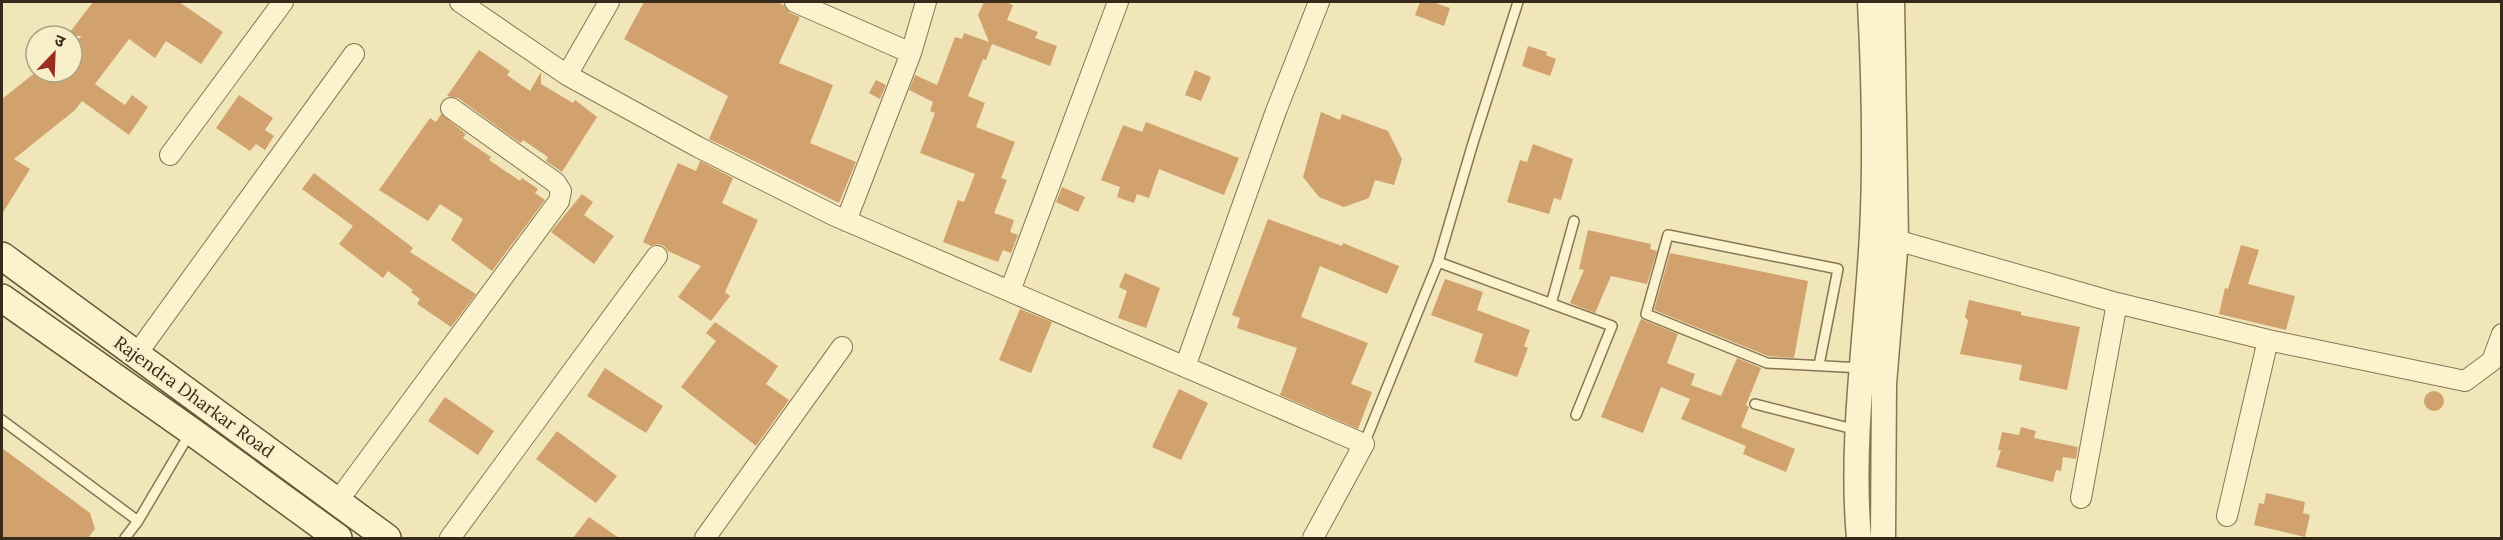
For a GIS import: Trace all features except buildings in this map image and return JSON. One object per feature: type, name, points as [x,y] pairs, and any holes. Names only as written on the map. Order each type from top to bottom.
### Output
[{"type":"main road","name":"Rajendra Dharkar Road","points":[[2,256],[387,538]]},
{"type":"main road","name":"Rajendra Dharkar Road","points":[[2,298],[338,538]]},
{"type":"street","points":[[170,155],[283,2]]},
{"type":"street","points":[[460,2],[567,75],[698,147],[846,221],[1364,444],[1313,538]]},
{"type":"street","points":[[567,75],[609,2]]},
{"type":"street","points":[[795,2],[911,53]]},
{"type":"street","points":[[846,221],[911,53],[926,2]]},
{"type":"street","points":[[1010,291],[1118,2]]},
{"type":"street","points":[[1185,367],[1276,111],[1318,2]]},
{"type":"street","points":[[1870,2],[1876,100],[1872,233],[1863,368],[1872,396],[1883,538]]},
{"type":"street","points":[[1859,538],[1855,491],[1860,431],[1872,396],[1896,240],[1892,2]]},
{"type":"street","points":[[136,355],[354,54]]},
{"type":"street","points":[[337,502],[559,201],[561,191],[556,183],[451,108]]},
{"type":"street","points":[[1872,233],[2117,303],[2268,340],[2464,381],[2492,361],[2502,334]]},
{"type":"street","points":[[450,538],[657,256]]},
{"type":"street","points":[[2081,498],[2117,303]]},
{"type":"street","points":[[2227,516],[2268,340]]},
{"type":"street","points":[[705,538],[842,347]]},
{"type":"lane","points":[[1364,444],[1438,262],[1518,2]]},
{"type":"lane","points":[[1551,304],[1574,221]]},
{"type":"lane","points":[[1820,364],[1838,269],[1668,235],[1646,315],[1767,363],[1863,368]]},
{"type":"lane","points":[[1438,262],[1612,326],[1576,415]]},
{"type":"lane","points":[[1755,404],[1860,431]]},
{"type":"lane","points":[[2,420],[138,521]]},
{"type":"lane","points":[[125,538],[138,521],[191,431]]}]
